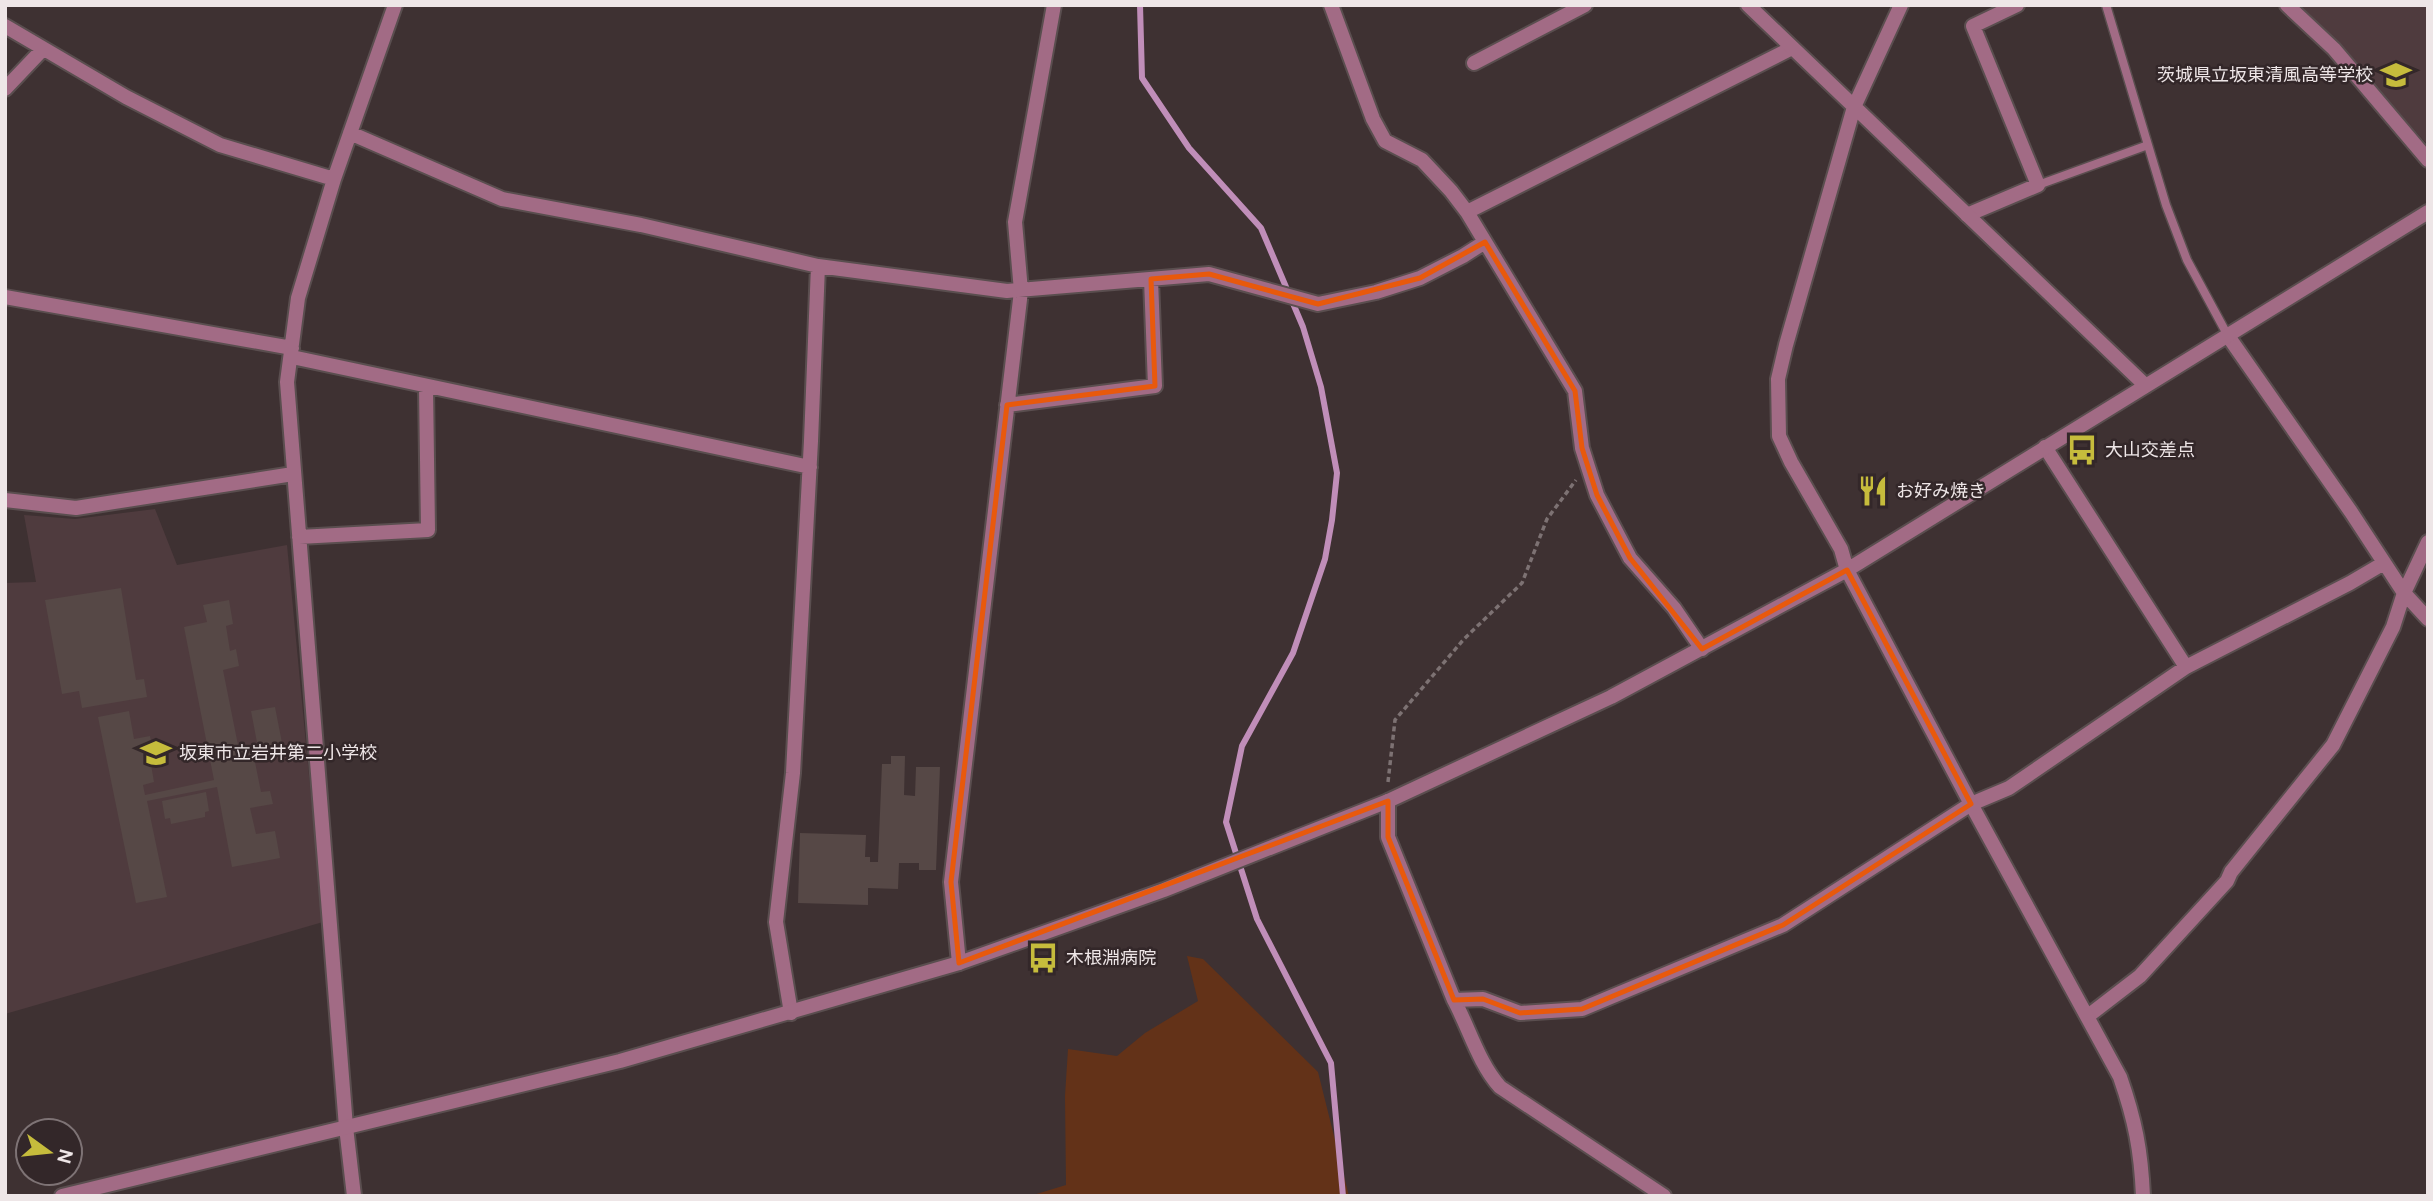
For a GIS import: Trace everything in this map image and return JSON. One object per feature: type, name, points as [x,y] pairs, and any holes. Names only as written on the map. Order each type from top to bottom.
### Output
[{"type":"street","points":[[354,1196],[346,1127],[287,382],[298,298],[334,179],[395,5]]},
{"type":"street","points":[[959,963],[951,882],[1021,291],[1015,222],[1054,5]]},
{"type":"street","points":[[1331,5],[1373,119],[1385,141],[1422,160],[1467,212],[1575,391],[1582,448],[1597,495],[1630,558],[1674,608],[1702,649]]},
{"type":"street","points":[[1474,63],[1585,5]]},
{"type":"street","points":[[1748,5],[2146,386]]},
{"type":"street","points":[[1901,5],[1854,107],[1786,345],[1778,379],[1779,436],[1841,549],[1847,570],[1971,804],[2120,1077],[2133,1113],[2141,1150],[2143,1196]]},
{"type":"street","points":[[1967,215],[2038,185],[1973,26],[2017,5]]},
{"type":"street","points":[[2287,5],[2334,49],[2428,160]]},
{"type":"street","points":[[5,26],[126,97],[220,145],[334,179]]},
{"type":"street","points":[[1467,212],[1792,48]]},
{"type":"street","points":[[5,89],[43,50]]},
{"type":"street","points":[[350,133],[502,200],[641,225],[818,266],[1007,291],[1209,274],[1318,304],[1376,292],[1420,278],[1485,242]]},
{"type":"street","points":[[62,1196],[620,1061],[959,963],[1164,890],[1388,801],[1611,697],[1847,570],[2428,212]]},
{"type":"street","points":[[791,1013],[776,922],[793,772],[818,266]]},
{"type":"street","points":[[1007,405],[1155,386],[1151,279]]},
{"type":"street","points":[[5,297],[292,352],[426,387],[810,467]]},
{"type":"street","points":[[2228,336],[2404,593],[2428,619]]},
{"type":"street","points":[[299,537],[428,530],[426,387]]},
{"type":"street","points":[[2045,447],[2186,667]]},
{"type":"street","points":[[5,500],[76,508],[293,474]]},
{"type":"street","points":[[2088,1016],[2140,976],[2227,881],[2231,872],[2333,745],[2393,627],[2404,593],[2428,542]]},
{"type":"street","points":[[1454,1000],[1483,999],[1520,1013],[1581,1009],[1783,925],[1971,804],[2009,788],[2186,667],[2384,563]]},
{"type":"street","points":[[2404,593],[2428,565]]},
{"type":"street","points":[[1388,801],[1388,837],[1454,1000],[1469,1027],[1488,1074],[1500,1087],[1664,1196]]},
{"type":"lane","points":[[2106,5],[2166,205],[2187,260],[2228,336]]},
{"type":"lane","points":[[2038,185],[2148,145]]},
{"type":"path","points":[[1388,801],[1388,771],[1395,720],[1464,639],[1522,583],[1547,519],[1587,464]]},
{"type":"highlighted area","points":[[1485,242],[1575,391],[1582,448],[1597,495],[1630,558],[1702,649],[1847,570],[1971,804],[1783,925],[1582,1009],[1520,1013],[1483,999],[1454,1000],[1388,837],[1388,801],[959,963],[951,882],[1007,405],[1155,386],[1151,279],[1209,274],[1318,304],[1420,278]]},
{"type":"shaded area","name":"茨城県立坂東清風高等学校","points":[[2299,5],[2428,5],[2428,145]]},
{"type":"shaded area","name":"坂東市立岩井第二小学校","points":[[155,509],[177,565],[287,545],[323,922],[5,1014],[5,583],[36,582],[24,515],[75,519]]},
{"type":"shaded area","points":[[1187,956],[1203,959],[1318,1072],[1349,1196],[1030,1196],[1066,1185],[1065,1096],[1068,1049],[1117,1056],[1145,1033],[1198,1001]]},
{"type":"building","points":[[121,588],[136,680],[144,679],[147,697],[82,708],[79,691],[62,694],[45,600]]},
{"type":"building","points":[[229,600],[233,624],[226,626],[230,651],[236,649],[239,666],[223,670],[239,750],[252,747],[261,792],[270,791],[273,804],[250,808],[256,834],[275,831],[280,858],[232,867],[217,787],[147,801],[167,897],[136,903],[98,717],[129,711],[134,739],[150,736],[152,746],[148,747],[154,782],[143,785],[145,795],[214,780],[184,627],[207,622],[203,605]]},
{"type":"building","points":[[275,707],[283,748],[259,753],[251,711]]},
{"type":"building","points":[[891,756],[905,756],[904,795],[915,796],[916,767],[940,767],[936,870],[919,870],[919,863],[899,863],[898,889],[868,888],[868,905],[798,903],[800,833],[866,835],[865,857],[870,857],[870,862],[878,862],[882,764],[891,764]]},
{"type":"building","points":[[206,792],[209,811],[205,812],[205,817],[171,824],[170,818],[165,819],[162,801]]},
{"type":"waterway","points":[[1140,5],[1142,78],[1189,148],[1261,228],[1303,327],[1321,387],[1337,473],[1325,559],[1293,653],[1242,746],[1226,822],[1257,919],[1331,1063],[1343,1196]]},
{"type":"place","name":"茨城県立坂東清風高等学校","points":[[2396,75]]},
{"type":"place","name":"大山交差点","points":[[2082,450]]},
{"type":"place","name":"お好み焼き","points":[[1873,491]]},
{"type":"place","name":"坂東市立岩井第二小学校","points":[[156,753]]},
{"type":"place","name":"木根淵病院","points":[[1043,958]]}]
